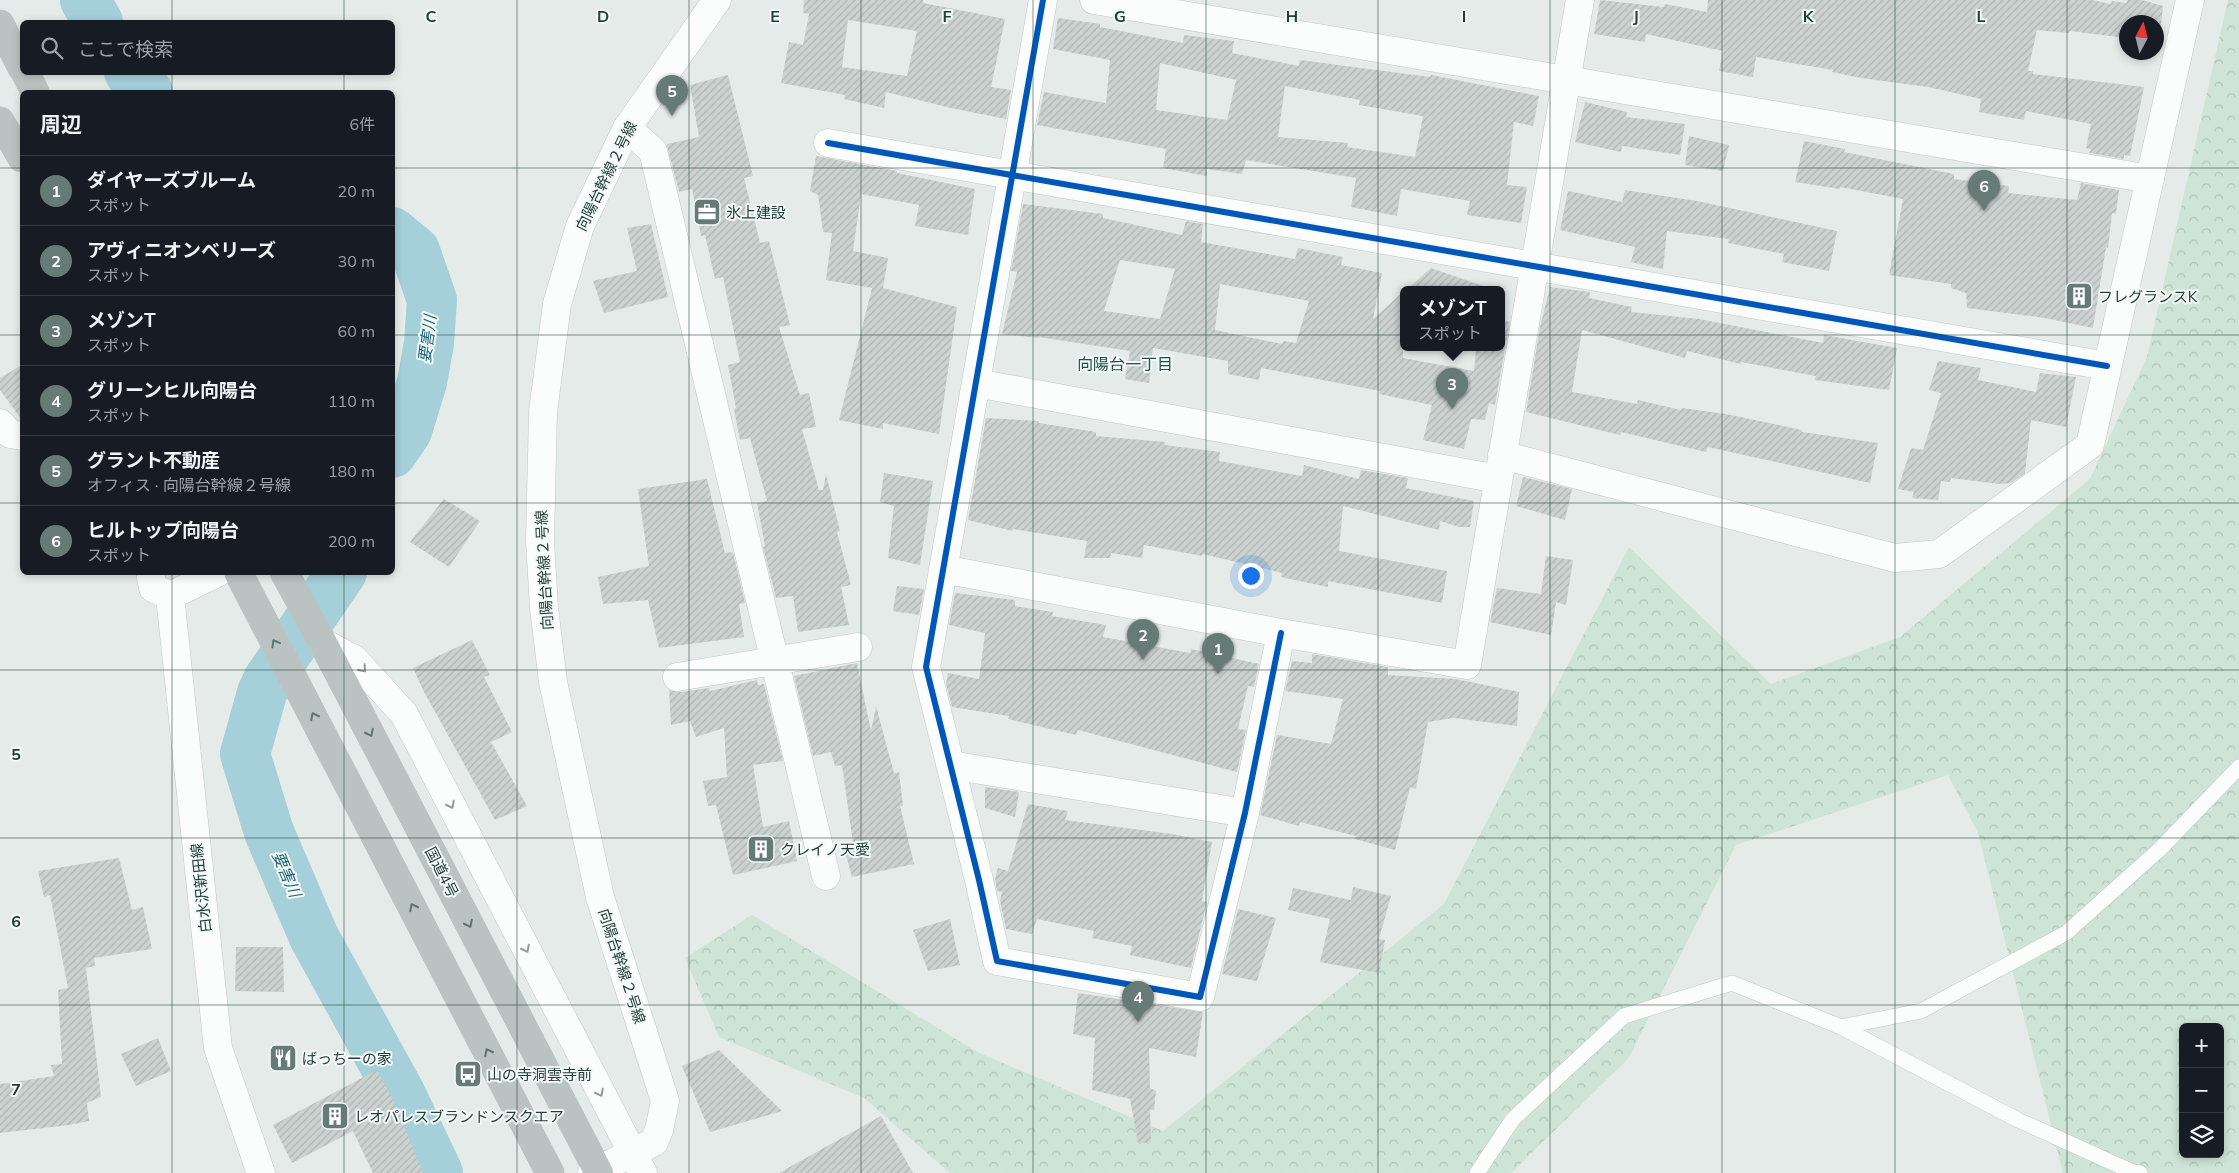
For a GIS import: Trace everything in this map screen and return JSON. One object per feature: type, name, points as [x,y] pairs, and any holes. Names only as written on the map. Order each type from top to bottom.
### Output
[{"type":"highway","points":[[0,24],[20,64]]},
{"type":"highway","points":[[26,75],[34,90]]},
{"type":"highway","points":[[0,121],[20,155]]},
{"type":"highway","points":[[239,575],[550,1173]]},
{"type":"highway","name":"国道4号","points":[[286,575],[323,643],[596,1172]]},
{"type":"street","name":"向陽台幹線２号線","points":[[596,1172],[638,1163],[654,1142],[659,1130],[665,1101],[600,897],[568,757],[550,663],[540,541],[543,412],[557,304],[580,226],[627,128],[717,0]]},
{"type":"street","points":[[1043,0],[926,667],[997,960],[1200,997],[1245,813],[1281,632]]},
{"type":"street","points":[[1094,0],[2150,179]]},
{"type":"street","points":[[943,569],[1467,665],[1580,0]]},
{"type":"street","points":[[976,383],[1500,467],[1895,558],[1939,554],[2090,445],[2190,0]]},
{"type":"street","points":[[627,128],[653,151],[826,876]]},
{"type":"street","points":[[828,143],[2107,366]]},
{"type":"street","points":[[0,423],[10,434],[20,436]]},
{"type":"street","points":[[151,575],[153,588],[170,596],[213,575]]},
{"type":"street","name":"白水沢新田線","points":[[170,596],[218,1048],[261,1173]]},
{"type":"street","points":[[323,643],[354,659],[404,714],[638,1163]]},
{"type":"street","points":[[676,677],[858,647]]},
{"type":"street","points":[[950,764],[1245,813]]},
{"type":"lane","points":[[1841,1027],[1921,1011],[2066,933],[2160,849],[2239,767]]},
{"type":"lane","points":[[1477,1173],[1513,1119],[1624,1016],[1732,983],[1841,1027],[2018,1120],[2140,1173]]},
{"type":"green space","points":[[2228,0],[2239,0],[2239,1173],[2063,1173],[1978,833],[1948,775],[1736,845],[1628,1059],[1511,1173],[950,1173],[864,1098],[719,1037],[685,958],[752,915],[977,1052],[1163,1131],[1444,904],[1629,547],[1771,684],[1900,637],[2090,479],[2147,357]]},
{"type":"building","points":[[804,0],[923,0],[923,3],[1005,19],[991,87],[1011,90],[1006,119],[886,92],[884,108],[844,99],[845,95],[781,83],[789,42],[803,45],[809,14],[803,13]],"holes":[[[848,20],[917,31],[907,76],[842,67]]]},
{"type":"building","points":[[1600,0],[1664,7],[1665,4],[1707,12],[1708,0],[2092,0],[2111,4],[2112,1],[2126,3],[2128,0],[2142,0],[2163,6],[2162,15],[2119,15],[2119,37],[2070,31],[2069,33],[2037,30],[2028,71],[2033,71],[2033,74],[2144,87],[2130,156],[2124,155],[2124,159],[2089,153],[2091,149],[2086,148],[2091,124],[2026,111],[2024,120],[1979,112],[1981,99],[1928,87],[1861,78],[1832,72],[1833,70],[1756,57],[1753,77],[1719,71],[1723,51],[1646,34],[1645,42],[1594,34]]},
{"type":"building","points":[[1058,18],[1100,24],[1100,27],[1183,43],[1184,35],[1234,41],[1232,53],[1299,66],[1300,60],[1430,77],[1431,75],[1539,96],[1533,126],[1514,122],[1507,185],[1527,187],[1521,223],[1467,215],[1470,201],[1401,189],[1397,216],[1351,207],[1356,178],[1246,160],[1242,174],[1207,169],[1207,176],[1163,168],[1166,149],[1037,125],[1044,92],[1106,103],[1110,60],[1053,49]],"holes":[[[1160,63],[1236,80],[1227,120],[1156,110]],[[1285,86],[1360,100],[1359,105],[1423,116],[1415,157],[1347,147],[1348,143],[1278,137]]]},
{"type":"building","points":[[728,75],[753,176],[744,178],[760,243],[769,241],[790,325],[779,327],[800,395],[809,393],[816,427],[802,429],[819,490],[823,490],[826,474],[840,531],[837,532],[851,585],[841,587],[849,625],[798,632],[793,596],[776,598],[763,547],[765,546],[757,503],[767,501],[750,438],[740,440],[734,409],[736,408],[728,365],[740,362],[723,277],[715,279],[705,235],[701,236],[692,189],[679,192],[667,146],[667,144],[699,137],[690,85]]},
{"type":"building","points":[[1585,102],[1627,112],[1626,117],[1685,124],[1680,155],[1622,146],[1621,152],[1575,142]]},
{"type":"building","points":[[1689,136],[1729,145],[1723,171],[1685,165]]},
{"type":"building","points":[[1804,141],[1845,149],[1844,152],[1954,174],[1954,179],[2009,186],[2008,193],[2077,200],[2081,183],[2119,190],[2116,214],[2112,213],[2108,248],[2106,247],[2093,328],[2045,318],[1967,308],[1966,293],[1951,288],[1951,284],[1889,275],[1903,199],[1840,187],[1840,189],[1795,182]]},
{"type":"building","points":[[816,156],[897,171],[897,173],[975,189],[968,235],[915,226],[919,205],[861,194],[853,251],[888,258],[883,288],[957,307],[939,434],[883,423],[883,429],[839,420],[872,288],[826,280],[832,233],[823,232],[818,195],[810,191]]},
{"type":"building","points":[[1625,190],[1697,201],[1837,231],[1829,271],[1782,262],[1784,254],[1728,243],[1729,239],[1667,231],[1663,269],[1631,262],[1635,247],[1560,230],[1568,191],[1622,202]]},
{"type":"building","points":[[1023,204],[1103,214],[1103,218],[1182,235],[1186,221],[1203,224],[1201,242],[1295,259],[1298,248],[1343,257],[1341,265],[1382,273],[1373,319],[1400,295],[1400,351],[1403,351],[1403,358],[1474,371],[1476,351],[1505,351],[1495,405],[1489,403],[1485,420],[1471,419],[1464,449],[1423,440],[1432,405],[1379,394],[1380,391],[1261,368],[1259,380],[1228,374],[1228,361],[1153,348],[1149,383],[1125,379],[1130,351],[1039,337],[1002,334],[1017,272],[1011,271]],"holes":[[[1120,260],[1175,269],[1160,319],[1104,311]],[[1220,284],[1309,301],[1296,343],[1283,341],[1282,344],[1215,330]]]},
{"type":"building","points":[[651,224],[668,297],[604,313],[593,281],[637,271],[627,228]]},
{"type":"building","points":[[1431,268],[1483,286],[1411,286]]},
{"type":"building","points":[[1550,287],[1590,292],[1589,298],[1632,307],[1631,312],[1699,319],[1823,343],[1824,335],[1897,348],[1889,390],[1815,380],[1816,376],[1741,362],[1741,364],[1687,351],[1685,358],[1582,330],[1572,392],[1637,404],[1638,400],[1681,410],[1682,408],[1726,414],[1802,430],[1802,432],[1878,443],[1870,483],[1708,447],[1706,452],[1621,432],[1620,435],[1526,412],[1540,327]]},
{"type":"building","points":[[1505,321],[1510,322],[1505,350]]},
{"type":"building","points":[[1938,361],[1981,368],[1978,380],[2036,392],[2040,373],[2076,377],[2066,427],[2031,420],[2025,473],[2011,483],[1999,484],[1951,478],[1950,482],[1941,481],[1938,500],[1912,498],[1914,492],[1898,489],[1911,448],[1923,450],[1941,393],[1929,390]]},
{"type":"building","points":[[20,366],[20,417],[0,390],[0,378]]},
{"type":"building","points":[[986,418],[1039,421],[1039,423],[1096,432],[1096,436],[1165,442],[1165,445],[1220,452],[1219,461],[1302,476],[1304,465],[1359,479],[1361,470],[1408,478],[1406,488],[1474,501],[1470,527],[1459,527],[1440,521],[1439,530],[1343,506],[1339,551],[1447,571],[1442,603],[1328,581],[1328,587],[1281,577],[1282,573],[1203,554],[1202,556],[1144,545],[1142,558],[1111,553],[1110,558],[1084,558],[1087,541],[1013,529],[1013,531],[968,520]]},
{"type":"building","points":[[884,473],[933,481],[920,565],[888,558],[894,506],[880,502]]},
{"type":"building","points":[[1523,477],[1572,489],[1565,520],[1516,506]]},
{"type":"building","points":[[707,479],[725,553],[733,552],[745,603],[739,604],[744,637],[659,648],[648,600],[603,604],[598,577],[649,566],[638,489]]},
{"type":"building","points":[[444,499],[480,521],[449,567],[410,542]]},
{"type":"building","points":[[1546,556],[1573,560],[1566,605],[1556,602],[1551,635],[1490,622],[1497,588],[1541,594]]},
{"type":"building","points":[[897,586],[924,589],[919,615],[893,611]]},
{"type":"building","points":[[955,593],[1015,600],[1015,606],[1053,612],[1052,616],[1106,625],[1103,637],[1190,653],[1191,649],[1259,664],[1254,687],[1248,686],[1238,729],[1246,730],[1237,772],[1078,730],[1076,735],[1008,719],[1009,716],[952,707],[946,684],[948,673],[979,679],[985,633],[949,625]]},
{"type":"building","points":[[472,640],[490,675],[484,677],[512,732],[491,742],[527,806],[495,820],[423,690],[413,668]]},
{"type":"building","points":[[1312,654],[1388,667],[1388,675],[1456,679],[1519,692],[1517,726],[1453,718],[1428,722],[1416,789],[1410,787],[1395,850],[1355,839],[1356,836],[1300,822],[1299,826],[1260,815],[1277,735],[1331,744],[1343,699],[1285,691],[1292,661],[1312,663]]},
{"type":"building","points":[[857,663],[871,731],[876,706],[894,773],[899,772],[903,806],[900,806],[914,864],[852,877],[843,845],[853,843],[842,765],[835,766],[831,752],[813,756],[794,676]]},
{"type":"building","points":[[757,680],[758,685],[764,684],[783,761],[753,765],[763,827],[789,821],[797,861],[733,875],[716,805],[708,806],[703,781],[727,777],[724,728],[696,737],[690,721],[671,725],[669,690],[680,692],[709,688],[710,691]]},
{"type":"building","points":[[985,787],[1019,792],[1015,817],[985,808]]},
{"type":"building","points":[[1028,804],[1068,811],[1065,820],[1172,834],[1212,842],[1202,901],[1207,902],[1191,968],[1130,955],[1132,946],[1092,938],[1094,931],[1037,919],[1032,934],[1006,929],[1000,901],[1002,892],[997,891],[995,879],[998,868],[1008,871]]},
{"type":"building","points":[[119,858],[132,910],[143,907],[152,949],[94,958],[95,966],[86,968],[101,1097],[87,1103],[89,1121],[0,1133],[0,1084],[54,1076],[51,1065],[62,1064],[58,990],[68,988],[50,895],[44,897],[38,871]]},
{"type":"building","points":[[1353,887],[1391,896],[1379,939],[1385,940],[1379,973],[1320,962],[1330,919],[1288,910],[1293,888],[1351,900]]},
{"type":"building","points":[[1238,909],[1276,918],[1257,981],[1222,974]]},
{"type":"building","points":[[950,919],[960,965],[928,971],[913,930]]},
{"type":"building","points":[[236,947],[283,947],[284,992],[235,991]]},
{"type":"building","points":[[1078,993],[1203,1012],[1196,1057],[1149,1048],[1150,1088],[1156,1091],[1154,1110],[1150,1110],[1151,1142],[1138,1143],[1130,1099],[1092,1090],[1095,1038],[1073,1034]]},
{"type":"building","points":[[158,1038],[171,1071],[136,1086],[121,1054]]},
{"type":"building","points":[[719,1050],[782,1111],[710,1132],[682,1066]]},
{"type":"building","name":"レオパレスブランドンスクエア","points":[[377,1070],[397,1108],[423,1173],[373,1173],[353,1131],[292,1163],[273,1125]]},
{"type":"building","points":[[881,1116],[913,1173],[779,1173]]},
{"type":"waterway","name":"要害川","points":[[85,0],[97,20]]},
{"type":"waterway","name":"要害川","points":[[131,75],[137,84],[145,90]]},
{"type":"waterway","name":"要害川","points":[[395,234],[415,251],[432,300],[429,343],[422,382],[407,431],[395,449]]},
{"type":"waterway","name":"要害川","points":[[340,575],[268,680],[262,693],[245,754],[269,832],[314,937],[400,1093],[438,1173]]},
{"type":"cycle path","points":[[1043,0],[926,667],[979,880],[997,961],[1200,997],[1245,813],[1281,633]]},
{"type":"cycle path","points":[[828,143],[2107,366]]},
{"type":"place","name":"グラント不動産","points":[[672,116]]},
{"type":"place","name":"ヒルトップ向陽台","points":[[1984,211]]},
{"type":"place","name":"氷上建設","points":[[707,212]]},
{"type":"place","name":"フレグランスK","points":[[2079,296]]},
{"type":"place","name":"メゾンT","points":[[1452,409]]},
{"type":"place","name":"アヴィニオンベリーズ","points":[[1143,660]]},
{"type":"place","name":"ダイヤーズブルーム","points":[[1218,674]]},
{"type":"place","name":"クレイノ天愛","points":[[761,849]]},
{"type":"place","name":"グリーンヒル向陽台","points":[[1138,1022]]},
{"type":"place","name":"ばっちーの家","points":[[283,1058]]},
{"type":"place","name":"山の寺洞雲寺前","points":[[468,1074]]},
{"type":"place","name":"レオパレスブランドンスクエア","points":[[335,1116]]},
{"type":"district","name":"向陽台一丁目","points":[[1125,364]]}]
